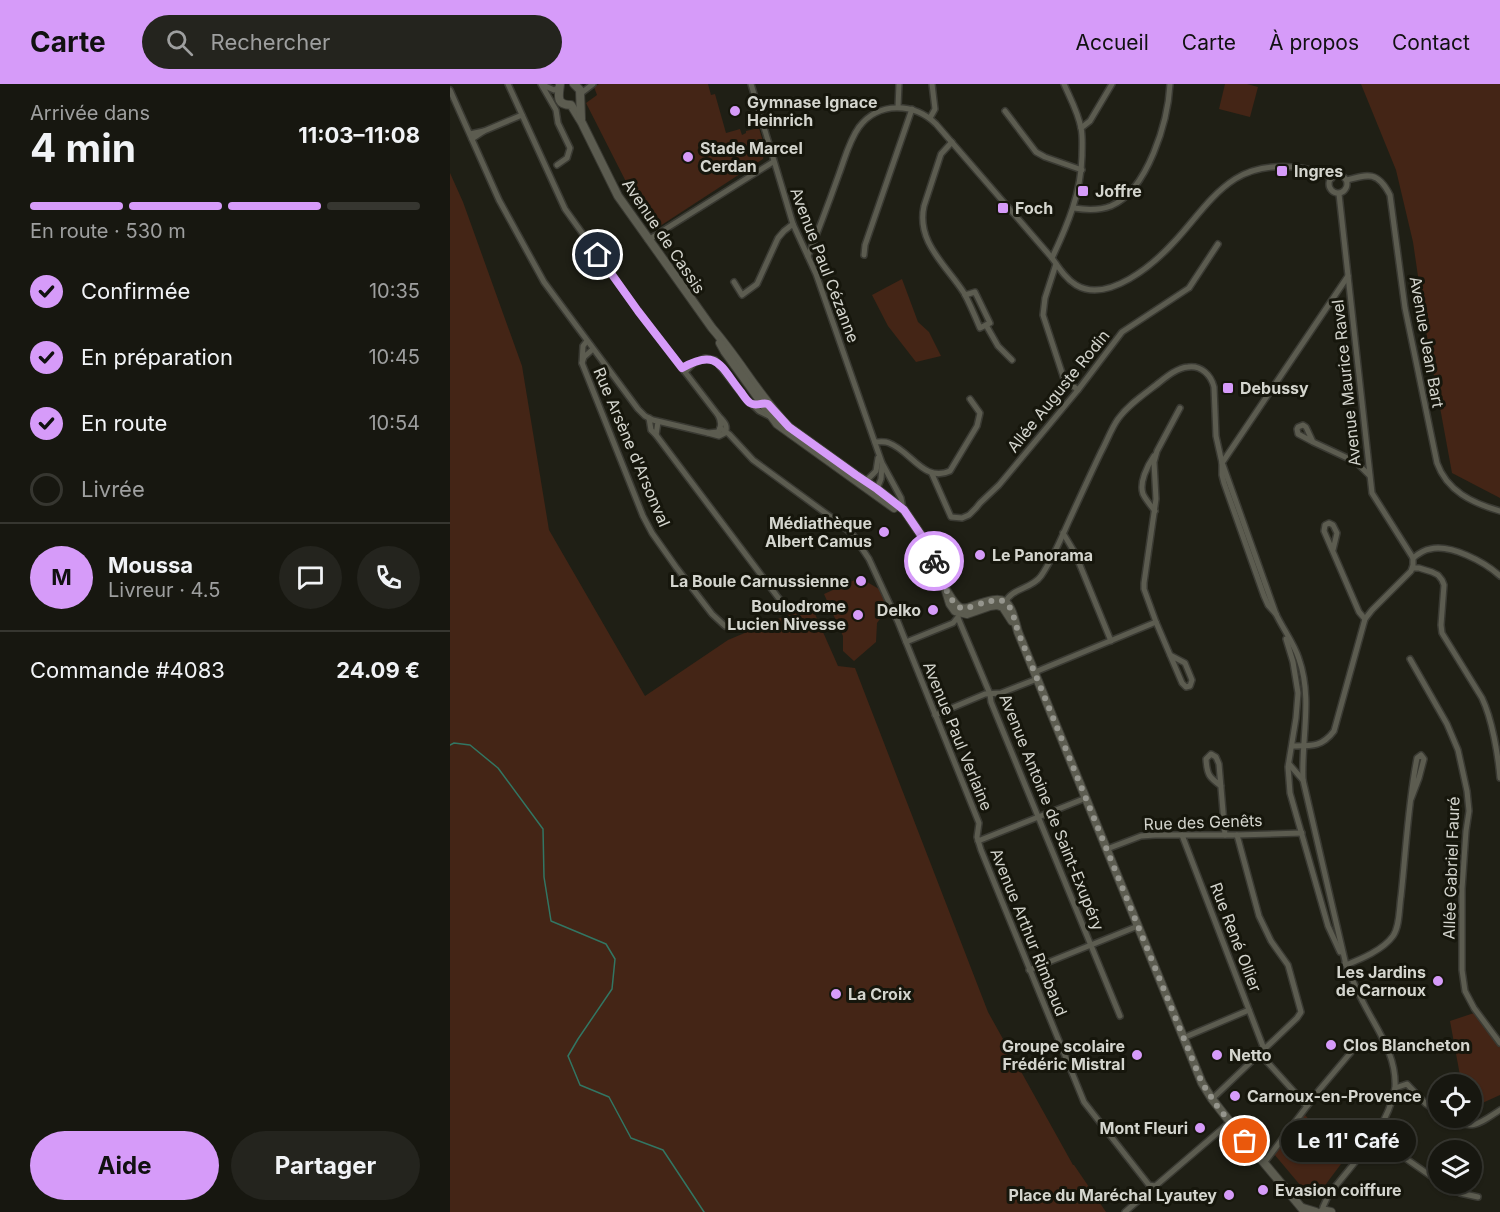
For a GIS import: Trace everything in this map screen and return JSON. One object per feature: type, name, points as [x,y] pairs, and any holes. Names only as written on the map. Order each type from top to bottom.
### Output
[{"type":"main road","name":"Avenue de Cassis","points":[[575,84],[580,90],[582,123]]},
{"type":"main road","name":"Avenue de Cassis","points":[[560,86],[558,97],[568,105],[582,123],[618,196],[770,405],[789,427],[864,484]]},
{"type":"main road","points":[[568,105],[575,104],[580,96]]},
{"type":"main road","name":"Avenue de Cassis","points":[[712,328],[725,352],[761,403],[782,428],[904,510],[928,548],[950,604],[955,611],[960,613]]},
{"type":"main road","name":"Avenue de Cassis","points":[[875,491],[909,519]]},
{"type":"main road","points":[[960,613],[992,600],[1000,600],[1011,608],[1018,632],[1202,1083],[1230,1122],[1304,1210],[1316,1212]]},
{"type":"main road","points":[[1322,1212],[1330,1212]]},
{"type":"street","name":"Avenue Paul Verlaine","points":[[508,84],[565,209],[638,311],[726,425],[723,430],[753,460],[847,529],[861,545],[906,642],[979,823],[978,841]]},
{"type":"street","points":[[542,84],[560,86]]},
{"type":"street","points":[[542,84],[555,109],[558,123],[570,148],[567,158],[547,170]]},
{"type":"street","points":[[580,96],[593,84]]},
{"type":"street","name":"Avenue Paul Cézanne","points":[[751,84],[792,224],[816,274],[882,464],[901,498],[904,510]]},
{"type":"street","points":[[898,107],[900,84]]},
{"type":"street","points":[[932,84],[936,123]]},
{"type":"street","points":[[1052,258],[1074,208],[1082,171],[1081,128],[1064,84]]},
{"type":"street","points":[[1081,128],[1090,121],[1112,84]]},
{"type":"street","points":[[1074,208],[1099,209],[1112,205],[1135,187],[1143,175],[1164,124],[1170,98],[1170,84]]},
{"type":"street","points":[[550,101],[550,96],[560,86]]},
{"type":"street","points":[[450,90],[499,200],[535,267],[638,409],[658,422],[718,436],[723,434],[723,430]]},
{"type":"street","points":[[555,109],[568,105]]},
{"type":"street","points":[[808,256],[854,135],[866,119],[874,114],[898,107],[912,109],[936,123],[1067,278],[1082,288],[1098,290],[1111,288],[1126,281],[1174,243],[1219,191],[1242,175],[1258,169],[1279,167],[1304,168],[1332,178]]},
{"type":"street","points":[[864,255],[864,245],[912,109]]},
{"type":"street","points":[[930,118],[935,109]]},
{"type":"street","points":[[1005,111],[1036,152],[1082,171]]},
{"type":"street","points":[[471,136],[522,115]]},
{"type":"street","points":[[952,142],[941,154],[924,206],[922,221],[924,232],[930,245],[965,295],[980,328],[990,323],[975,292],[965,295]]},
{"type":"street","points":[[648,240],[773,162]]},
{"type":"street","points":[[1336,175],[1341,175],[1347,180],[1347,189],[1339,194],[1333,192],[1329,187],[1330,181],[1336,175]]},
{"type":"street","name":"Avenue Jean Bart","points":[[1347,180],[1359,176],[1371,176],[1382,182],[1390,195],[1405,308],[1440,473],[1445,481],[1468,498],[1500,511]]},
{"type":"street","name":"Avenue Maurice Ravel","points":[[1339,194],[1372,493],[1413,558]]},
{"type":"street","points":[[735,282],[742,295],[757,284],[778,238],[792,224]]},
{"type":"street","name":"Allée Auguste Rodin","points":[[932,474],[951,517],[962,518],[969,515],[999,485],[1078,390],[1122,332],[1189,288],[1218,244]]},
{"type":"street","points":[[1056,264],[1045,298],[1043,315],[1064,379],[1078,390]]},
{"type":"street","points":[[1222,463],[1348,276]]},
{"type":"street","points":[[986,325],[998,346],[1012,360]]},
{"type":"street","name":"Rue Arsène d'Arsonval","points":[[587,341],[583,346],[582,363],[643,516],[676,567],[712,614],[725,626]]},
{"type":"street","name":"Rue Arsène d'Arsonval","points":[[582,363],[593,349]]},
{"type":"street","points":[[684,370],[705,358],[715,360],[745,398],[759,411],[772,417]]},
{"type":"street","points":[[1004,605],[1007,598],[1040,578],[1119,419],[1138,399],[1168,377],[1185,367],[1202,370],[1212,380],[1216,436],[1222,463],[1276,614],[1295,650],[1303,672],[1306,699],[1302,765],[1304,780],[1346,965]]},
{"type":"street","points":[[875,442],[891,443],[932,474],[950,471],[977,426],[980,413],[970,399]]},
{"type":"street","points":[[752,405],[761,403],[770,405]]},
{"type":"street","points":[[1155,511],[1142,492],[1143,481],[1148,466],[1180,408]]},
{"type":"street","points":[[649,418],[651,430],[783,604]]},
{"type":"street","points":[[656,435],[658,422]]},
{"type":"street","points":[[1313,441],[1356,462],[1369,476]]},
{"type":"street","points":[[1157,451],[1154,462],[1155,511],[1144,590],[1156,622],[1183,686],[1190,686],[1192,680],[1185,663],[1170,655]]},
{"type":"street","points":[[864,484],[876,471],[879,453]]},
{"type":"street","points":[[1356,462],[1367,454]]},
{"type":"street","name":"Avenue Paul Cézanne","points":[[875,491],[881,479],[882,464]]},
{"type":"street","points":[[1063,533],[1075,553],[1111,641]]},
{"type":"street","points":[[1292,746],[1319,744],[1327,741],[1334,731],[1365,619],[1413,568],[1413,558],[1431,548],[1456,551],[1490,567],[1500,576]]},
{"type":"street","points":[[1333,550],[1359,612],[1365,619]]},
{"type":"street","points":[[1413,568],[1438,575],[1444,585],[1442,633],[1488,710],[1500,778]]},
{"type":"street","points":[[906,642],[953,623],[960,613]]},
{"type":"street","name":"Avenue Antoine de Saint-Exupéry","points":[[960,613],[991,691],[991,702],[1120,1016]]},
{"type":"street","points":[[935,715],[991,691],[1001,693],[1156,622]]},
{"type":"street","points":[[1283,629],[1293,662],[1298,693],[1289,764],[1290,793],[1328,928],[1392,1058],[1395,1075],[1395,1088],[1386,1117],[1375,1137],[1328,1196],[1322,1212]]},
{"type":"street","name":"Allée Gabriel Fauré","points":[[1410,659],[1447,724],[1458,750],[1469,811],[1462,889],[1462,970],[1465,991],[1474,1008],[1500,1043]]},
{"type":"street","points":[[1221,786],[1207,774],[1206,759],[1211,754],[1218,759],[1221,786],[1225,835]]},
{"type":"street","points":[[1346,965],[1366,956],[1387,942],[1396,931],[1412,782],[1417,758],[1421,755],[1424,759],[1411,799]]},
{"type":"street","points":[[1289,764],[1304,780]]},
{"type":"street","points":[[978,841],[1086,798]]},
{"type":"street","name":"Avenue Arthur Rimbaud","points":[[979,823],[985,838]]},
{"type":"street","name":"Rue des Genêts","points":[[1107,849],[1141,836],[1302,832]]},
{"type":"street","name":"Rue René Ollier","points":[[1182,835],[1249,1010],[1262,1052]]},
{"type":"street","points":[[1212,1099],[1300,1015],[1301,1008],[1288,965],[1271,941],[1259,916],[1237,835]]},
{"type":"street","name":"Avenue Arthur Rimbaud","points":[[978,841],[1084,1102],[1151,1188]]},
{"type":"street","points":[[1328,928],[1334,929],[1335,923]]},
{"type":"street","points":[[1029,970],[1138,926]]},
{"type":"street","points":[[1184,1038],[1249,1010]]},
{"type":"street","points":[[1264,1163],[1352,1051]]},
{"type":"street","points":[[1262,1052],[1307,1106]]},
{"type":"street","points":[[1395,1088],[1407,1084],[1428,1105]]},
{"type":"street","points":[[1482,1120],[1500,1110]]},
{"type":"street","points":[[1125,1212],[1230,1122]]},
{"type":"street","points":[[1375,1137],[1428,1174]]},
{"type":"street","points":[[1464,1194],[1478,1197]]},
{"type":"street","points":[[1328,1196],[1330,1212]]},
{"type":"shaded area","name":"Stade Marcel Cerdan","points":[[599,84],[708,84],[711,95],[715,94],[726,133],[740,129],[742,135],[746,131],[759,128],[765,148],[763,159],[657,228],[649,227],[586,103],[597,95],[594,87]]},
{"type":"shaded area","points":[[1225,84],[1247,84],[1258,87],[1250,117],[1219,109]]},
{"type":"shaded area","points":[[1361,84],[1500,84],[1500,498],[1452,473],[1426,331],[1413,242],[1396,170]]},
{"type":"shaded area","points":[[450,173],[463,202],[522,366],[549,530],[645,696],[728,640],[811,605],[838,666],[855,668],[988,1012],[1073,1165],[1106,1212],[450,1212]]},
{"type":"shaded area","points":[[902,279],[918,322],[929,332],[941,356],[916,362],[888,326],[872,295]]},
{"type":"shaded area","name":"Boulodrome Lucien Nivesse","points":[[863,575],[867,582],[879,589],[888,608],[877,623],[876,642],[854,661],[843,651],[843,636],[824,594]]},
{"type":"shaded area","points":[[1474,1013],[1500,1047],[1500,1095],[1482,1103],[1482,1074],[1460,1074],[1450,1021]]},
{"type":"shaded area","points":[[1305,1115],[1344,1160],[1323,1188],[1320,1187],[1311,1198],[1274,1154]]},
{"type":"waterway","points":[[450,745],[454,743],[470,745],[498,768],[543,829],[544,877],[551,921],[606,944],[615,959],[612,989],[568,1056],[580,1085],[609,1097],[631,1138],[663,1150],[704,1212]]},
{"type":"way so far","points":[[934,561],[945,588],[957,606],[964,609],[996,599],[1005,602],[1011,608],[1018,632],[1202,1083],[1245,1141]]},
{"type":"place","name":"Gymnase Ignace Heinrich","points":[[735,111]]},
{"type":"place","name":"Stade Marcel Cerdan","points":[[688,157]]},
{"type":"place","name":"Ingres","points":[[1282,171]]},
{"type":"place","name":"Joffre","points":[[1083,191]]},
{"type":"place","name":"Foch","points":[[1003,208]]},
{"type":"place","name":"Debussy","points":[[1228,388]]},
{"type":"place","name":"Médiathèque Albert Camus","points":[[884,532]]},
{"type":"place","name":"Le Panorama","points":[[980,555]]},
{"type":"place","name":"La Boule Carnussienne","points":[[861,581]]},
{"type":"place","name":"Delko","points":[[933,610]]},
{"type":"place","name":"Boulodrome Lucien Nivesse","points":[[858,615]]},
{"type":"place","name":"Les Jardins de Carnoux","points":[[1438,981]]},
{"type":"place","name":"La Croix","points":[[836,994]]},
{"type":"place","name":"Clos Blancheton","points":[[1331,1045]]},
{"type":"place","name":"Groupe scolaire Frédéric Mistral","points":[[1137,1055]]},
{"type":"place","name":"Netto","points":[[1217,1055]]},
{"type":"place","name":"Carnoux-en-Provence","points":[[1235,1096]]},
{"type":"place","name":"Mont Fleuri","points":[[1200,1128]]},
{"type":"place","name":"Le 11' Café","points":[[1245,1141]]},
{"type":"place","name":"Evasion coiffure","points":[[1263,1190]]},
{"type":"place","name":"Place du Maréchal Lyautey","points":[[1229,1195]]},
{"type":"route","points":[[598,255],[682,368],[705,358],[715,360],[752,405],[764,402],[770,405],[789,427],[904,510],[921,535],[934,561]]}]
